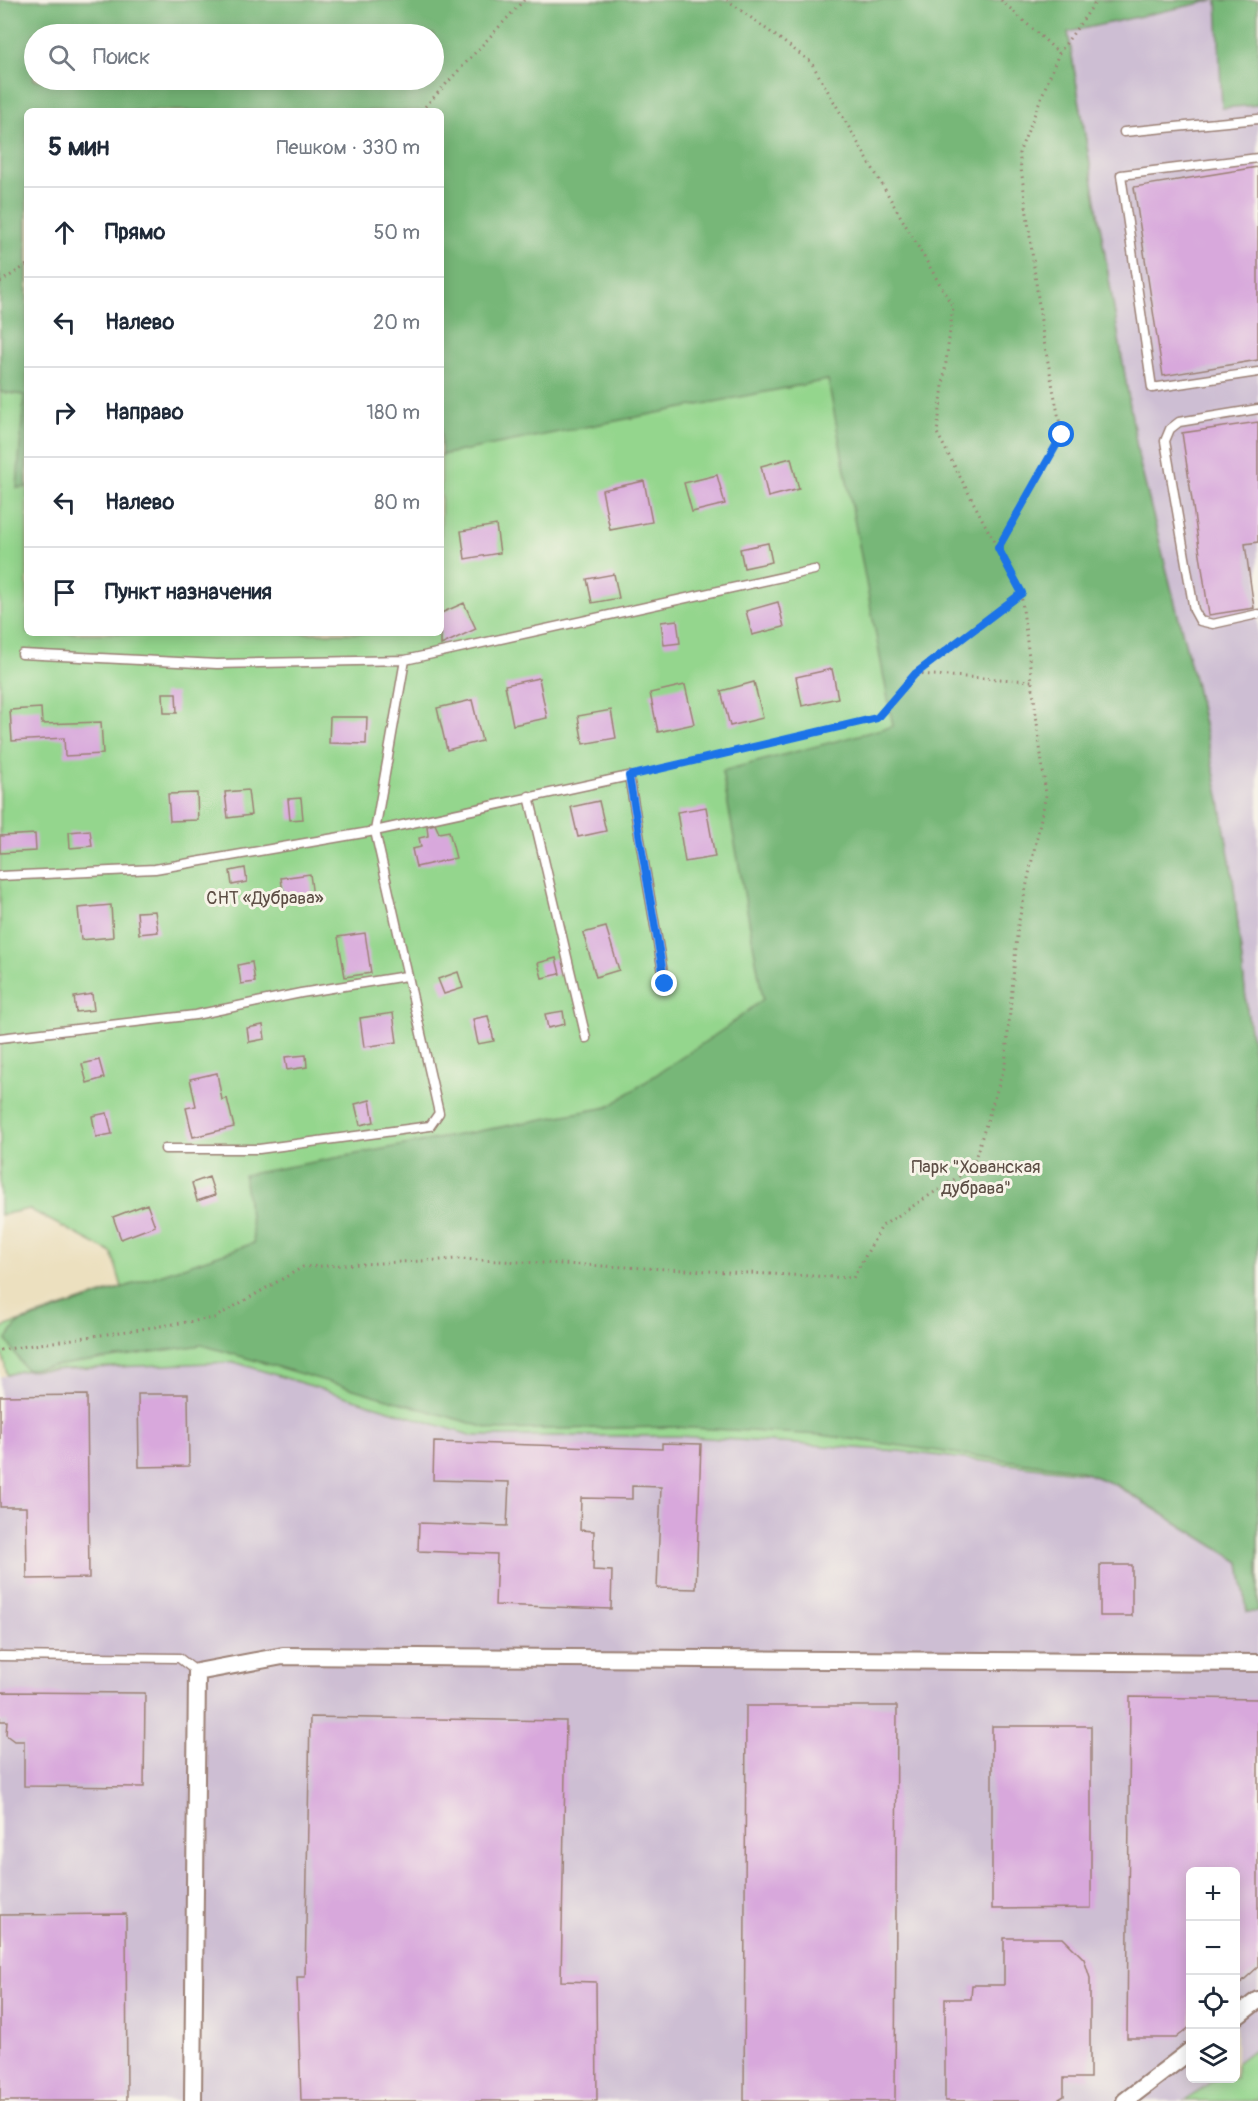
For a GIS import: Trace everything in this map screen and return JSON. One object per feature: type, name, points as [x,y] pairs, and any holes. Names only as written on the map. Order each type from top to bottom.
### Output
[{"type":"street","points":[[193,2101],[197,1672],[283,1656],[1258,1663]]},
{"type":"street","points":[[1240,2014],[1258,2000]]},
{"type":"street","points":[[1125,2101],[1186,2055]]},
{"type":"lane","points":[[1124,132],[1258,118]]},
{"type":"lane","points":[[1258,158],[1121,175],[1152,388],[1258,372]]},
{"type":"lane","points":[[1258,409],[1179,422],[1170,429],[1165,441],[1194,610],[1200,621],[1213,624],[1258,614]]},
{"type":"lane","points":[[22,654],[217,664],[405,660],[814,570]]},
{"type":"lane","points":[[165,1149],[259,1149],[430,1126],[439,1113],[406,976],[375,831],[405,660]]},
{"type":"lane","points":[[0,876],[154,869],[375,831],[629,776],[665,984]]},
{"type":"lane","points":[[529,796],[586,1038]]},
{"type":"lane","points":[[0,1038],[195,1015],[301,993],[406,976]]},
{"type":"lane","points":[[0,1656],[178,1658],[197,1672]]},
{"type":"path","points":[[444,86],[524,0]]},
{"type":"path","points":[[0,1350],[214,1318],[303,1267],[459,1259],[853,1278],[882,1226],[972,1168],[1005,1065],[1018,925],[1046,795],[1022,593],[937,433],[953,307],[811,62],[727,0]]},
{"type":"path","points":[[1001,0],[1059,53]]},
{"type":"path","points":[[998,548],[1062,435],[1043,336],[1019,153],[1059,53],[1097,0]]},
{"type":"path","points":[[424,108],[440,90]]},
{"type":"path","points":[[0,282],[24,268]]},
{"type":"path","points":[[629,776],[877,718],[915,674],[1022,593]]},
{"type":"path","points":[[915,674],[1032,681]]},
{"type":"shaded area","points":[[1217,0],[1222,108],[1258,105],[1258,1077],[1248,1018],[1233,879],[1219,796],[1196,687],[1139,460],[1068,32]]},
{"type":"shaded area","points":[[234,1362],[473,1436],[679,1436],[899,1451],[1099,1475],[1240,1562],[1246,1612],[1258,1612],[1258,2046],[1240,2060],[1240,1867],[1186,1867],[1186,2083],[1210,2083],[1185,2101],[0,2101],[0,1377],[20,1371]]},
{"type":"green space","name":"Парк \"Хованская дубрава\"","points":[[0,0],[1068,32],[1139,460],[1196,687],[1219,796],[1233,879],[1248,1018],[1258,1077],[1258,1612],[1247,1612],[1240,1562],[1099,1475],[899,1451],[679,1436],[473,1436],[234,1362],[20,1371],[7,1375],[0,1343],[0,1328],[122,1287],[112,1253],[29,1209],[0,1215]]},
{"type":"green space","name":"Парк \"Хованская дубрава\"","points":[[0,0],[1215,0],[1068,32],[1139,460],[1196,687],[1219,796],[1233,879],[1248,1018],[1258,1077],[1258,1612],[1247,1612],[1240,1562],[1116,1485],[1078,1470],[821,1435],[673,1427],[494,1430],[202,1345],[26,1370],[6,1340],[18,1323],[254,1243],[244,1175],[608,1107],[727,1027],[763,999],[722,771],[893,726],[828,380],[444,454],[444,108],[24,108],[24,395],[0,392]]},
{"type":"green space","points":[[1217,0],[1258,0],[1258,105],[1222,108]]},
{"type":"green space","name":"Парк \"Хованская дубрава\"","points":[[24,395],[24,487],[17,488]]},
{"type":"green space","points":[[1258,2046],[1258,2101],[1185,2101],[1210,2083],[1240,2083],[1240,2060]]},
{"type":"building","points":[[1258,167],[1258,360],[1163,376],[1134,187]]},
{"type":"building","points":[[1258,422],[1258,542],[1245,544],[1254,608],[1209,615],[1182,433]]},
{"type":"building","points":[[791,458],[799,489],[768,497],[761,466]]},
{"type":"building","points":[[717,475],[725,504],[692,512],[684,483]]},
{"type":"building","points":[[644,481],[652,522],[610,530],[602,490]]},
{"type":"building","points":[[496,525],[500,553],[465,559],[461,531]]},
{"type":"building","points":[[768,543],[772,562],[744,568],[740,549]]},
{"type":"building","points":[[614,574],[619,598],[592,603],[587,579]]},
{"type":"building","points":[[778,602],[784,627],[752,635],[746,611]]},
{"type":"building","points":[[464,603],[476,629],[441,645],[441,636],[444,636],[444,612]]},
{"type":"building","points":[[677,620],[680,643],[664,645],[661,622]]},
{"type":"building","points":[[832,669],[838,698],[802,706],[796,677]]},
{"type":"building","points":[[539,678],[547,718],[513,725],[505,685]]},
{"type":"building","points":[[754,682],[763,718],[730,726],[721,691]]},
{"type":"building","points":[[685,685],[694,724],[658,732],[650,693]]},
{"type":"building","points":[[163,693],[176,693],[177,713],[164,713]]},
{"type":"building","points":[[472,700],[482,741],[447,750],[437,708]]},
{"type":"building","points":[[41,708],[42,724],[101,722],[103,754],[65,756],[64,738],[12,741],[10,710]]},
{"type":"building","points":[[611,710],[616,738],[583,744],[578,716]]},
{"type":"building","points":[[330,717],[367,717],[366,744],[329,743]]},
{"type":"building","points":[[248,790],[251,815],[228,818],[225,792]]},
{"type":"building","points":[[197,793],[198,820],[170,821],[168,794]]},
{"type":"building","points":[[301,798],[303,819],[290,820],[288,799]]},
{"type":"building","points":[[599,801],[606,831],[578,837],[571,807]]},
{"type":"building","points":[[706,807],[715,857],[685,862],[677,812]]},
{"type":"building","points":[[435,824],[439,833],[449,831],[456,858],[416,867],[412,849],[421,847],[419,838],[428,836],[427,826]]},
{"type":"building","points":[[90,830],[92,846],[70,848],[69,832]]},
{"type":"building","points":[[35,834],[36,851],[0,853],[0,836]]},
{"type":"building","points":[[245,868],[247,882],[232,885],[230,871]]},
{"type":"building","points":[[310,874],[313,897],[284,901],[281,878]]},
{"type":"building","points":[[111,905],[113,937],[81,940],[78,908]]},
{"type":"building","points":[[155,911],[158,932],[139,934],[137,912]]},
{"type":"building","points":[[606,927],[619,970],[596,977],[583,933]]},
{"type":"building","points":[[365,933],[371,973],[345,977],[338,937]]},
{"type":"building","points":[[556,958],[560,974],[542,978],[538,963]]},
{"type":"building","points":[[252,962],[255,982],[241,984],[238,965]]},
{"type":"building","points":[[458,972],[463,988],[444,994],[438,979]]},
{"type":"building","points":[[92,994],[94,1010],[76,1012],[74,997]]},
{"type":"building","points":[[563,1011],[565,1024],[548,1028],[545,1014]]},
{"type":"building","points":[[393,1013],[397,1042],[364,1047],[360,1018]]},
{"type":"building","points":[[488,1016],[494,1041],[478,1044],[473,1019]]},
{"type":"building","points":[[263,1025],[265,1039],[249,1042],[247,1028]]},
{"type":"building","points":[[306,1055],[307,1067],[287,1070],[285,1057]]},
{"type":"building","points":[[99,1060],[104,1078],[87,1083],[82,1064]]},
{"type":"building","points":[[217,1073],[222,1100],[227,1098],[234,1127],[193,1137],[186,1108],[196,1106],[190,1079]]},
{"type":"building","points":[[370,1100],[374,1122],[360,1125],[355,1104]]},
{"type":"building","points":[[107,1113],[112,1134],[96,1137],[92,1116]]},
{"type":"building","points":[[209,1177],[215,1195],[197,1201],[192,1183]]},
{"type":"building","points":[[147,1204],[155,1226],[121,1239],[113,1217]]},
{"type":"building","points":[[138,1394],[188,1394],[189,1466],[139,1467]]},
{"type":"building","points":[[87,1395],[89,1578],[27,1579],[26,1507],[0,1507],[0,1396]]},
{"type":"building","points":[[434,1442],[662,1449],[662,1443],[701,1444],[696,1589],[657,1588],[661,1487],[632,1486],[632,1499],[581,1498],[580,1530],[594,1531],[593,1570],[612,1571],[611,1609],[495,1605],[497,1554],[418,1551],[419,1523],[507,1526],[509,1482],[433,1480]]},
{"type":"building","points":[[1100,1565],[1132,1565],[1132,1616],[1100,1616]]},
{"type":"building","points":[[0,1692],[145,1693],[144,1787],[24,1786],[24,1741],[14,1741],[6,1735],[7,1721],[0,1721]]},
{"type":"building","points":[[1130,1697],[1258,1699],[1258,1967],[1240,1983],[1240,1867],[1186,1867],[1186,2030],[1176,2038],[1127,2038]]},
{"type":"building","points":[[746,1706],[897,1706],[895,2101],[744,2101]]},
{"type":"building","points":[[310,1717],[566,1721],[561,1981],[596,1982],[597,2101],[301,2101],[297,1977],[305,1977]]},
{"type":"building","points":[[992,1726],[1091,1726],[1091,1908],[992,1909]]},
{"type":"building","points":[[126,1914],[127,2101],[0,2101],[0,1915]]},
{"type":"building","points":[[1004,1938],[1063,1938],[1084,1959],[1090,1978],[1090,2078],[1064,2078],[1064,2096],[1056,2101],[945,2101],[945,1999],[971,1999],[972,1985],[1004,1985]]},
{"type":"route","points":[[665,984],[629,776],[877,718],[915,674],[1022,593],[998,548],[1062,435]]},
{"type":"park label","name":"СНТ «Дубрава»","points":[[265,898]]}]
